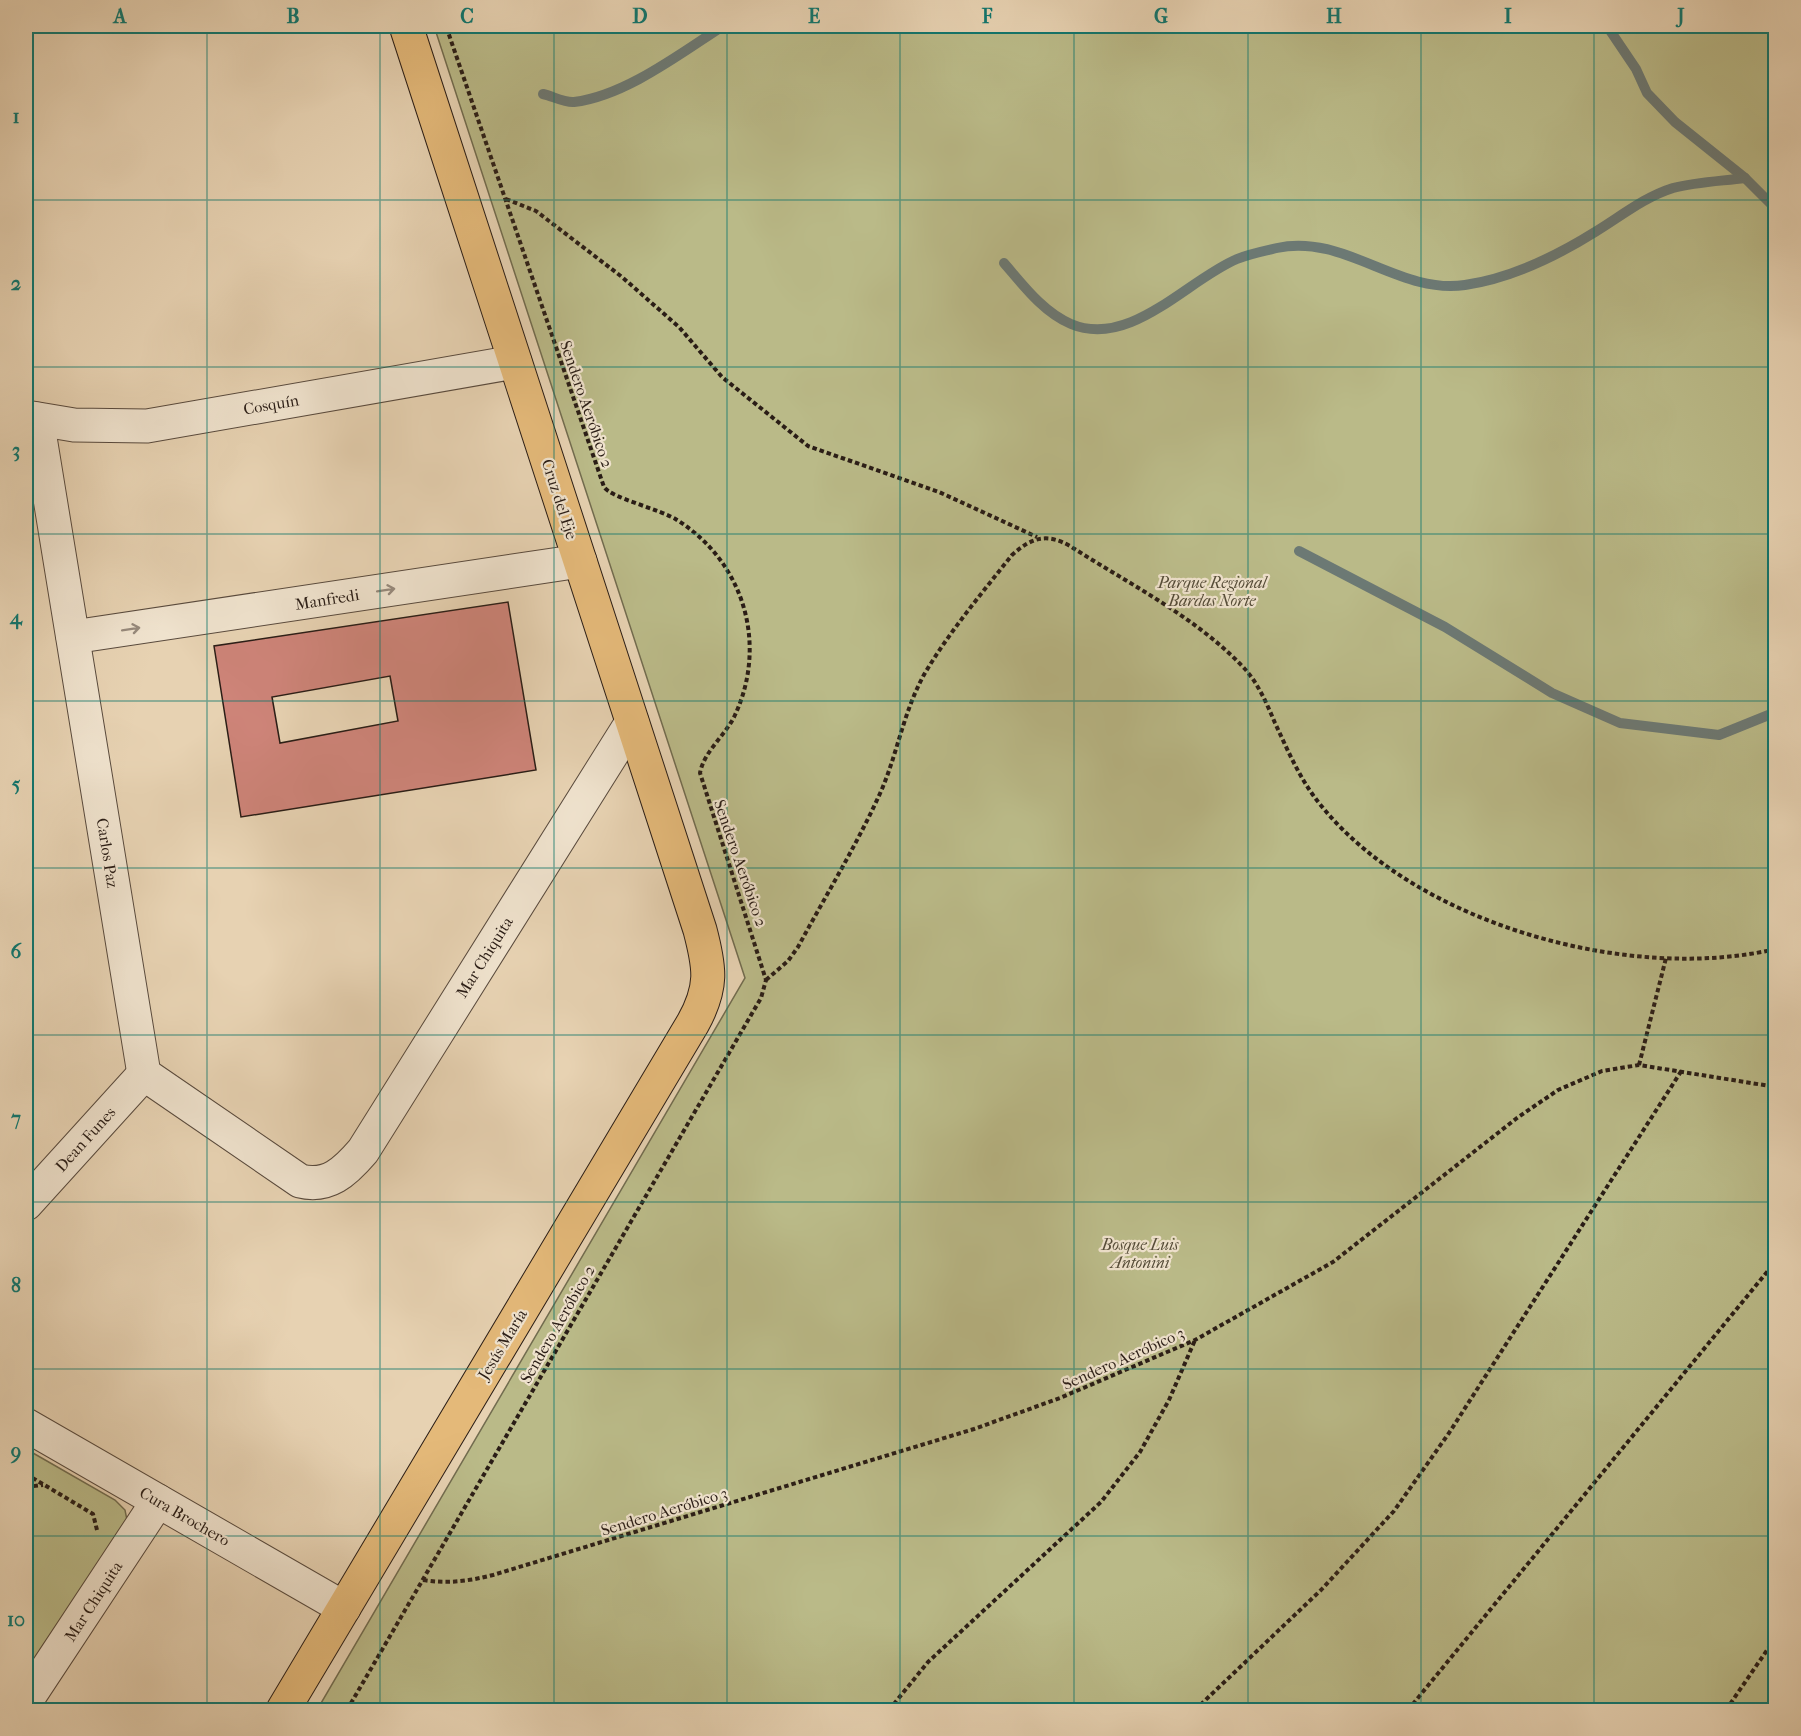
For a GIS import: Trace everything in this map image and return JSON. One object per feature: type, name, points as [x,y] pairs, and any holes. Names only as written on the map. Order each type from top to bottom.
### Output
[{"type":"main road","name":"Cruz del Eje","points":[[406,26],[700,930],[709,973]]},
{"type":"main road","name":"Jesús María","points":[[283,1710],[693,1023],[703,1005],[709,973]]},
{"type":"street","name":"Cosquín","points":[[31,418],[74,425],[147,426],[515,362]]},
{"type":"street","name":"Carlos Paz","points":[[31,418],[73,637],[144,1074]]},
{"type":"street","name":"Manfredi","points":[[73,637],[580,561]]},
{"type":"street","name":"Mar Chiquita","points":[[144,1074],[289,1176],[313,1184],[326,1182],[351,1165],[363,1151],[632,722]]},
{"type":"street","name":"Dean Funes","points":[[26,1204],[144,1074]]},
{"type":"street","name":"Cura Brochero","points":[[26,1425],[344,1608]]},
{"type":"street","name":"Mar Chiquita","points":[[26,1701],[158,1501]]},
{"type":"path","name":"Sendero Aeróbico 2","points":[[347,1710],[761,998],[766,980],[700,773],[704,760],[734,717],[747,679],[751,642],[740,594],[720,558],[689,527],[658,509],[612,495],[604,487],[446,26]]},
{"type":"path","points":[[506,199],[536,211],[622,277],[680,327],[722,377],[808,446],[939,492],[1037,538]]},
{"type":"path","points":[[766,980],[788,961],[798,947],[859,834],[883,787],[907,710],[924,675],[947,640],[1012,555],[1023,544],[1037,538],[1055,538],[1070,546],[1196,626],[1222,646],[1246,670],[1262,694],[1300,775],[1322,808],[1345,833],[1389,869],[1439,898],[1548,939],[1606,953],[1666,958],[1718,956],[1776,949]]},
{"type":"path","points":[[1639,1065],[1666,958]]},
{"type":"path","name":"Sendero Aeróbico 3","points":[[423,1580],[466,1581],[493,1575],[974,1429],[1060,1398],[1195,1340],[1333,1262],[1517,1118],[1558,1090],[1602,1071],[1639,1065],[1682,1070],[1776,1087]]},
{"type":"path","points":[[1195,1710],[1321,1590],[1394,1511],[1449,1433],[1682,1070]]},
{"type":"path","points":[[1408,1710],[1776,1261]]},
{"type":"path","points":[[889,1710],[928,1662],[1101,1502],[1140,1452],[1158,1421],[1195,1340]]},
{"type":"path","points":[[26,1474],[93,1514],[97,1530],[91,1539]]},
{"type":"path","points":[[26,1487],[44,1485]]},
{"type":"path","points":[[1726,1710],[1776,1637]]},
{"type":"green space","name":"Parque Regional Bardas Norte","points":[[434,26],[1775,26],[1775,1710],[317,1710],[745,978]]},
{"type":"green space","points":[[26,1449],[115,1500],[125,1510],[127,1520],[26,1680]]},
{"type":"building","points":[[508,602],[536,770],[241,817],[214,646]],"holes":[[[390,676],[398,721],[280,743],[272,697]]]},
{"type":"waterway","points":[[543,94],[574,102],[613,91],[652,72],[723,26]]},
{"type":"waterway","points":[[1607,26],[1636,69],[1647,93],[1675,122],[1745,178],[1776,209]]},
{"type":"waterway","points":[[1004,263],[1034,297],[1061,319],[1093,329],[1115,327],[1136,320],[1157,309],[1237,259],[1277,248],[1302,246],[1325,249],[1394,274],[1441,286],[1482,282],[1516,272],[1549,258],[1662,192],[1691,184],[1745,178]]},
{"type":"waterway","points":[[1299,551],[1445,627],[1552,693],[1620,723],[1719,735],[1776,712]]},
{"type":"park label","name":"Bosque Luis Antonini","points":[[1140,1253]]}]
